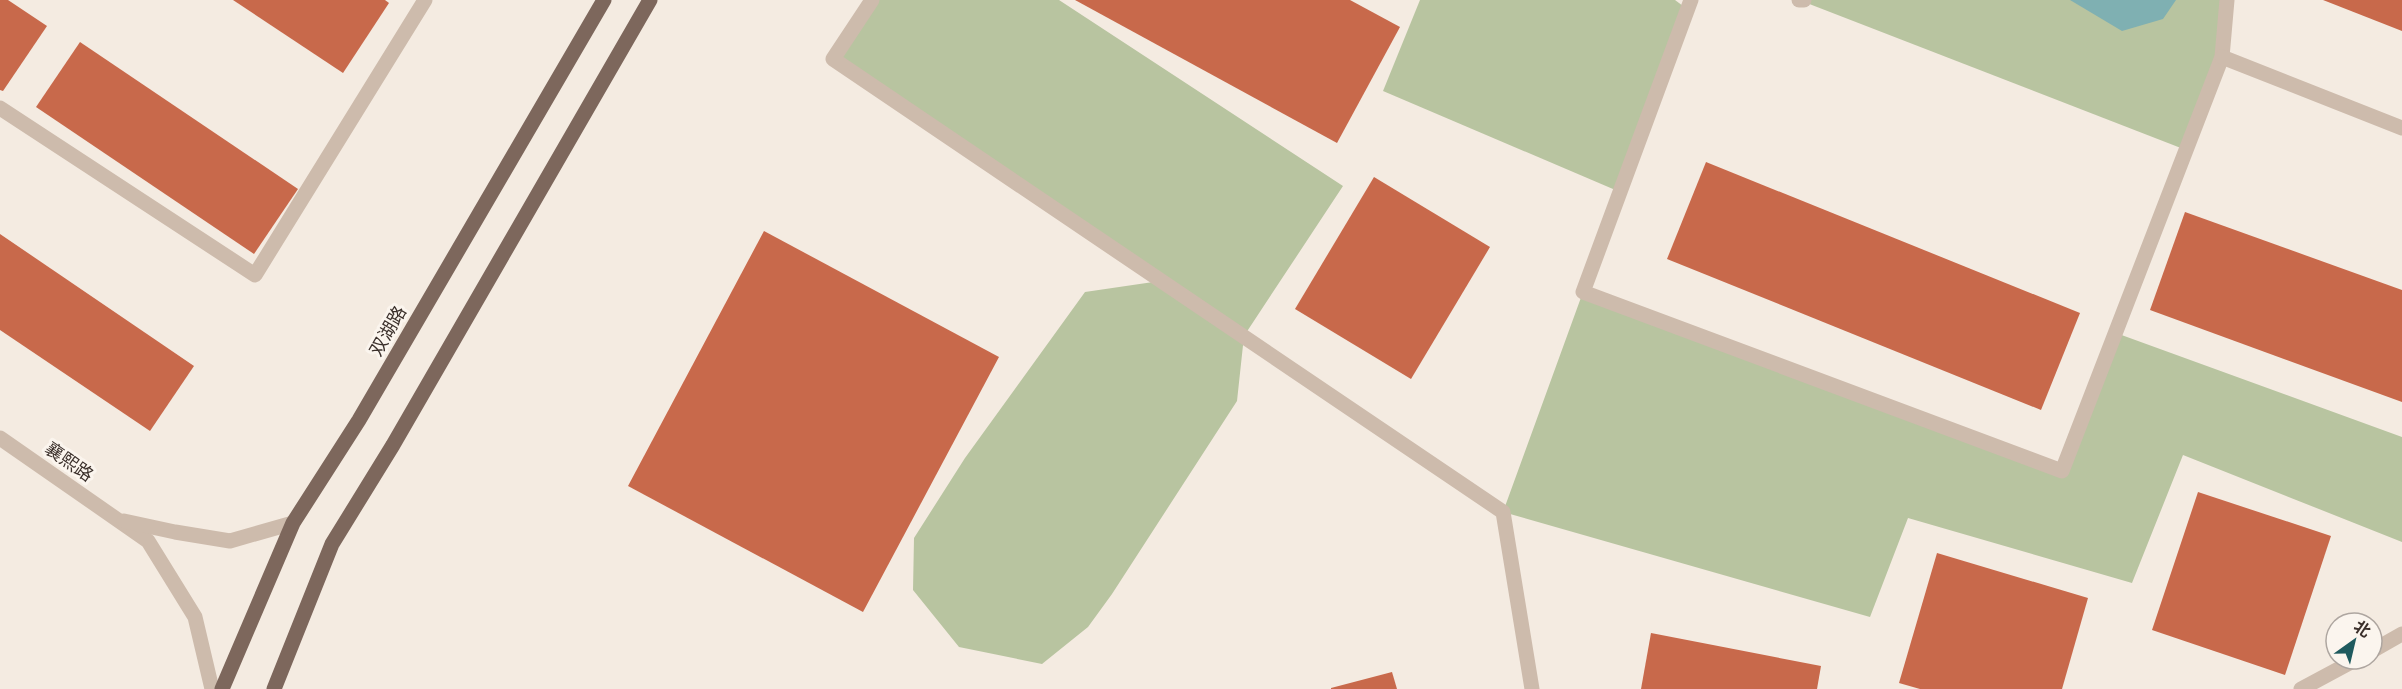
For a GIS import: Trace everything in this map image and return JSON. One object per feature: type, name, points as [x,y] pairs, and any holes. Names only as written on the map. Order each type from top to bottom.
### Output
[{"type":"main road","name":"双湖路","points":[[222,689],[293,523],[359,420],[604,0]]},
{"type":"main road","points":[[274,689],[332,544],[393,445],[650,0]]},
{"type":"street","points":[[0,108],[255,275],[425,0]]},
{"type":"street","points":[[872,0],[833,59],[1503,512],[1532,689]]},
{"type":"street","points":[[1691,0],[1583,292],[2062,471],[2222,57],[2227,0]]},
{"type":"street","points":[[1799,0],[1804,0]]},
{"type":"street","points":[[2222,57],[2402,128]]},
{"type":"street","name":"襄熙路","points":[[0,438],[148,541],[195,617],[212,689]]},
{"type":"street","points":[[115,519],[230,541],[293,523]]},
{"type":"street","points":[[2384,644],[2402,634]]},
{"type":"street","points":[[2301,689],[2334,671]]},
{"type":"green space","points":[[872,0],[1059,0],[1343,186],[1244,336],[1237,401],[1112,594],[1088,627],[1042,664],[959,647],[913,590],[914,538],[965,458],[1085,292],[1160,281],[833,59]]},
{"type":"green space","points":[[1420,0],[1675,0],[1687,9],[1620,192],[1383,91]]},
{"type":"green space","points":[[1799,0],[2227,0],[2222,57],[2186,150]]},
{"type":"green space","points":[[1583,292],[2061,471],[2116,333],[2402,437],[2402,542],[2183,455],[2132,583],[1908,518],[1870,617],[1503,512]]},
{"type":"water","points":[[2070,0],[2176,0],[2163,19],[2122,31]]},
{"type":"building","points":[[0,0],[8,0],[47,26],[3,91],[0,90]]},
{"type":"building","points":[[233,0],[385,0],[389,3],[343,73]]},
{"type":"building","points":[[1075,0],[1350,0],[1400,27],[1337,143]]},
{"type":"building","points":[[2323,0],[2402,0],[2402,31]]},
{"type":"building","points":[[80,42],[298,189],[254,254],[36,107]]},
{"type":"building","points":[[1706,162],[2080,313],[2041,410],[1667,259]]},
{"type":"building","points":[[1374,177],[1490,247],[1411,379],[1295,309]]},
{"type":"building","points":[[2185,212],[2402,290],[2402,402],[2150,310]]},
{"type":"building","points":[[764,231],[999,357],[863,612],[628,486]]},
{"type":"building","points":[[0,234],[194,366],[150,431],[0,330]]},
{"type":"building","points":[[2198,492],[2331,536],[2285,675],[2152,630]]},
{"type":"building","points":[[1937,553],[2088,598],[2062,689],[1920,689],[1899,683]]},
{"type":"building","points":[[1651,633],[1821,666],[1817,689],[1641,689]]},
{"type":"building","points":[[1392,672],[1397,689],[1331,689],[1331,688]]}]
